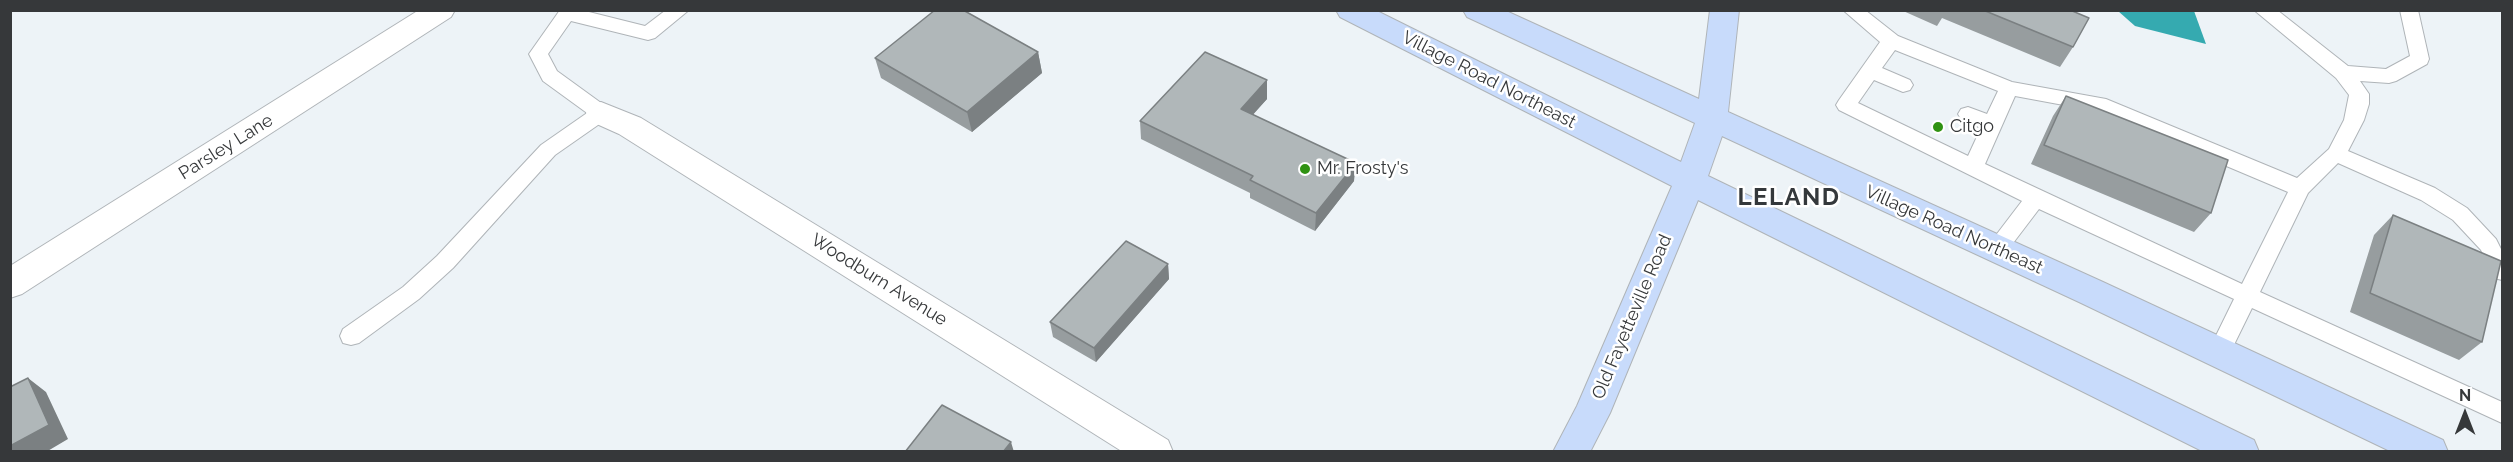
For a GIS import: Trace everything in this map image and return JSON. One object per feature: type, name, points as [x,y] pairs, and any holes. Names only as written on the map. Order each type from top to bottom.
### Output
[{"type":"main road","name":"Village Road Northeast","points":[[1350,10],[1690,181],[2241,452]]},
{"type":"main road","name":"Village Road Northeast","points":[[1477,10],[2219,352],[2430,452]]},
{"type":"main road","name":"Old Fayetteville Road","points":[[1571,452],[1592,413],[1690,181],[1712,120],[1725,10]]},
{"type":"street","name":"Parsley Lane","points":[[10,284],[441,10]]},
{"type":"street","name":"Woodburn Avenue","points":[[601,113],[630,126],[1155,452]]},
{"type":"lane","points":[[351,336],[411,293],[445,262],[548,150],[601,113],[550,76],[538,54],[570,12],[648,33],[680,10]]},
{"type":"lane","points":[[1852,10],[1892,41],[2009,88],[2099,104],[2300,188]]},
{"type":"lane","points":[[2219,352],[2300,188],[2315,171],[2336,154],[2354,120],[2359,104],[2359,94],[2343,74],[2286,25],[2263,10]]},
{"type":"lane","points":[[2343,74],[2389,76],[2420,59],[2409,10]]},
{"type":"lane","points":[[1892,41],[1846,105],[2035,198],[2502,413]]},
{"type":"lane","points":[[1871,71],[1903,85]]},
{"type":"lane","points":[[1973,168],[2009,88]]},
{"type":"lane","points":[[1968,114],[1993,125]]},
{"type":"lane","points":[[2336,154],[2428,194],[2460,214],[2489,245],[2502,272]]},
{"type":"lane","points":[[1996,249],[2035,198]]},
{"type":"water","points":[[2118,11],[2194,11],[2206,44],[2135,26]]},
{"type":"building","points":[[935,10],[963,10],[1038,52],[967,112],[875,58]]},
{"type":"building","points":[[1983,10],[2070,10],[2089,18],[2073,47]]},
{"type":"building","points":[[1205,52],[1267,80],[1241,109],[1356,163],[1316,213],[1250,180],[1253,176],[1140,121]]},
{"type":"building","points":[[2066,96],[2228,160],[2211,213],[2044,145]]},
{"type":"building","points":[[2393,215],[2501,261],[2482,342],[2370,293]]},
{"type":"building","points":[[1126,241],[1168,264],[1094,348],[1050,322]]},
{"type":"building","points":[[28,378],[49,425],[10,446],[10,387]]},
{"type":"building","points":[[942,405],[1011,442],[1003,452],[905,452]]},
{"type":"place","name":"Citgo","points":[[1938,127]]},
{"type":"place","name":"Mr. Frosty's","points":[[1305,169]]},
{"type":"district","name":"LELAND","points":[[1789,198]]}]
